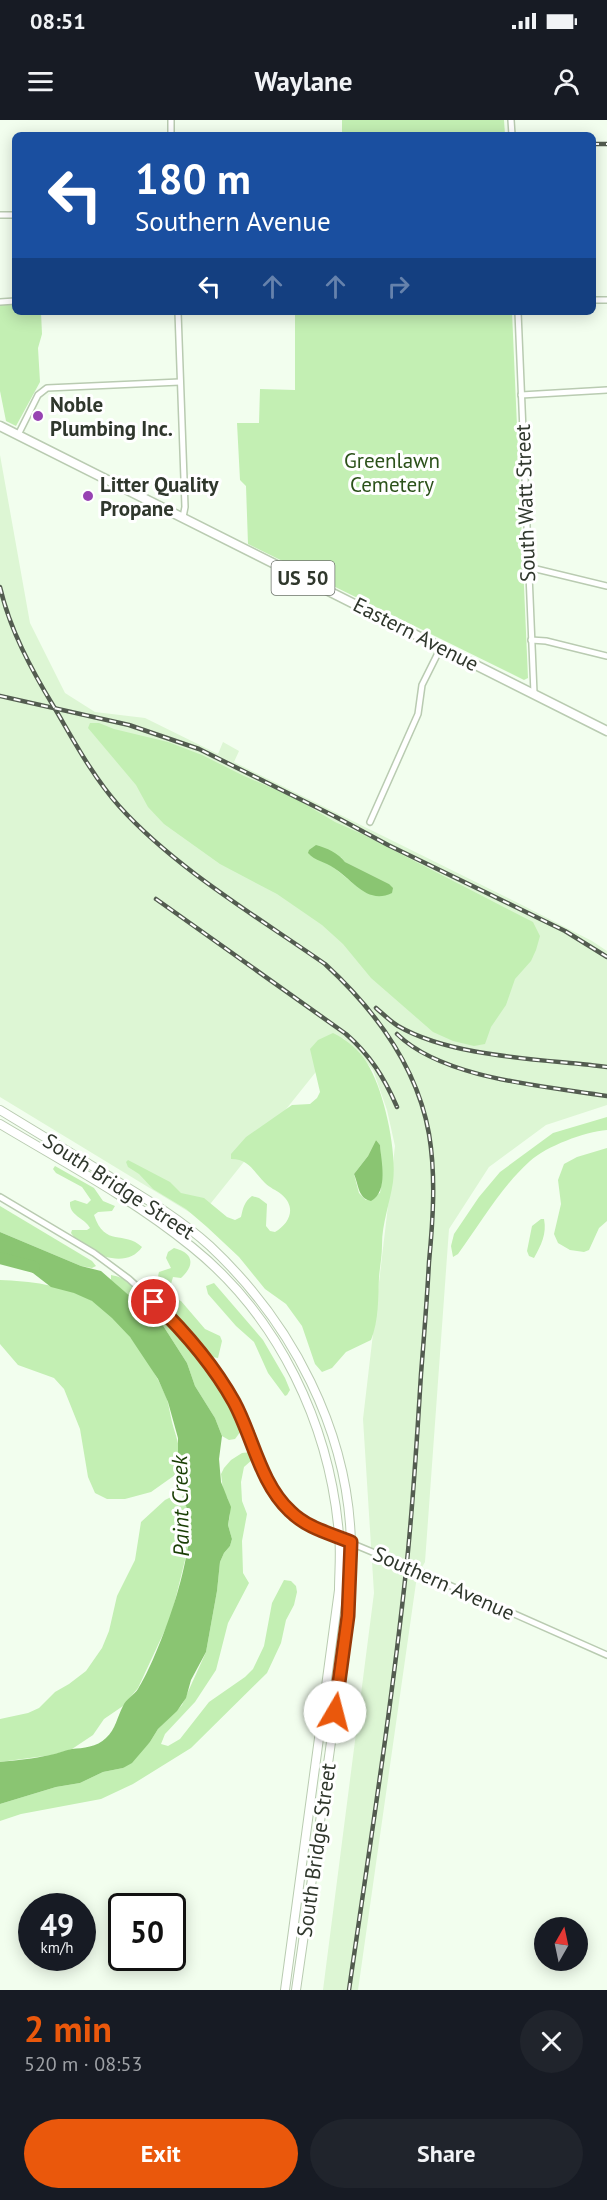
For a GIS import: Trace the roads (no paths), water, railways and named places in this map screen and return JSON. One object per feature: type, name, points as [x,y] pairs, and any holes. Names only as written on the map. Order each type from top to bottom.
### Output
[{"type":"main road","name":"Eastern Avenue","points":[[0,426],[607,730]]},
{"type":"main road","name":"South Bridge Street","points":[[0,1110],[175,1218],[208,1245],[260,1300],[283,1331],[299,1359],[328,1424],[342,1473],[347,1504],[351,1542],[350,1587],[345,1646],[296,1990]]},
{"type":"main road","name":"South Bridge Street","points":[[0,1125],[138,1208],[168,1228],[214,1267],[254,1311],[291,1368],[309,1407],[324,1450],[331,1479],[339,1537],[339,1590],[285,1990]]},
{"type":"street","points":[[171,120],[178,120]]},
{"type":"street","points":[[178,315],[185,507],[183,517]]},
{"type":"street","name":"South Watt Street","points":[[519,315],[534,693]]},
{"type":"street","points":[[18,435],[38,395],[47,388],[180,382]]},
{"type":"street","points":[[521,395],[607,390]]},
{"type":"street","points":[[528,567],[607,586]]},
{"type":"street","points":[[531,640],[546,641],[607,656]]},
{"type":"street","points":[[369,822],[418,714],[422,685],[441,647]]},
{"type":"street","name":"Southern Avenue","points":[[0,1197],[94,1253],[129,1279],[164,1311],[214,1371],[234,1402],[271,1485],[285,1506],[306,1524],[607,1655]]},
{"type":"waterway","name":"Paint Creek","points":[[0,1258],[34,1267]]},
{"type":"railway","points":[[596,144],[607,144]]},
{"type":"railway","points":[[0,587],[9,619],[29,664],[84,758],[110,795],[141,829],[165,850],[244,909],[325,964],[361,1000],[404,1062],[423,1109],[433,1166],[433,1198],[411,1522],[394,1676],[349,1990]]},
{"type":"railway","points":[[0,696],[129,725],[199,749],[388,845],[565,931],[607,957]]},
{"type":"railway","points":[[156,899],[346,1034],[376,1067],[397,1107]]},
{"type":"railway","points":[[376,1008],[398,1026],[420,1037],[445,1045],[499,1056],[607,1067]]},
{"type":"railway","points":[[397,1034],[417,1049],[467,1071],[525,1084],[607,1096]]},
{"type":"place","name":"Noble Plumbing Inc.","points":[[38,416]]},
{"type":"place","name":"Litter Quality Propane","points":[[88,496]]},
{"type":"park label","name":"Greenlawn Cemetery","points":[[392,472]]}]
